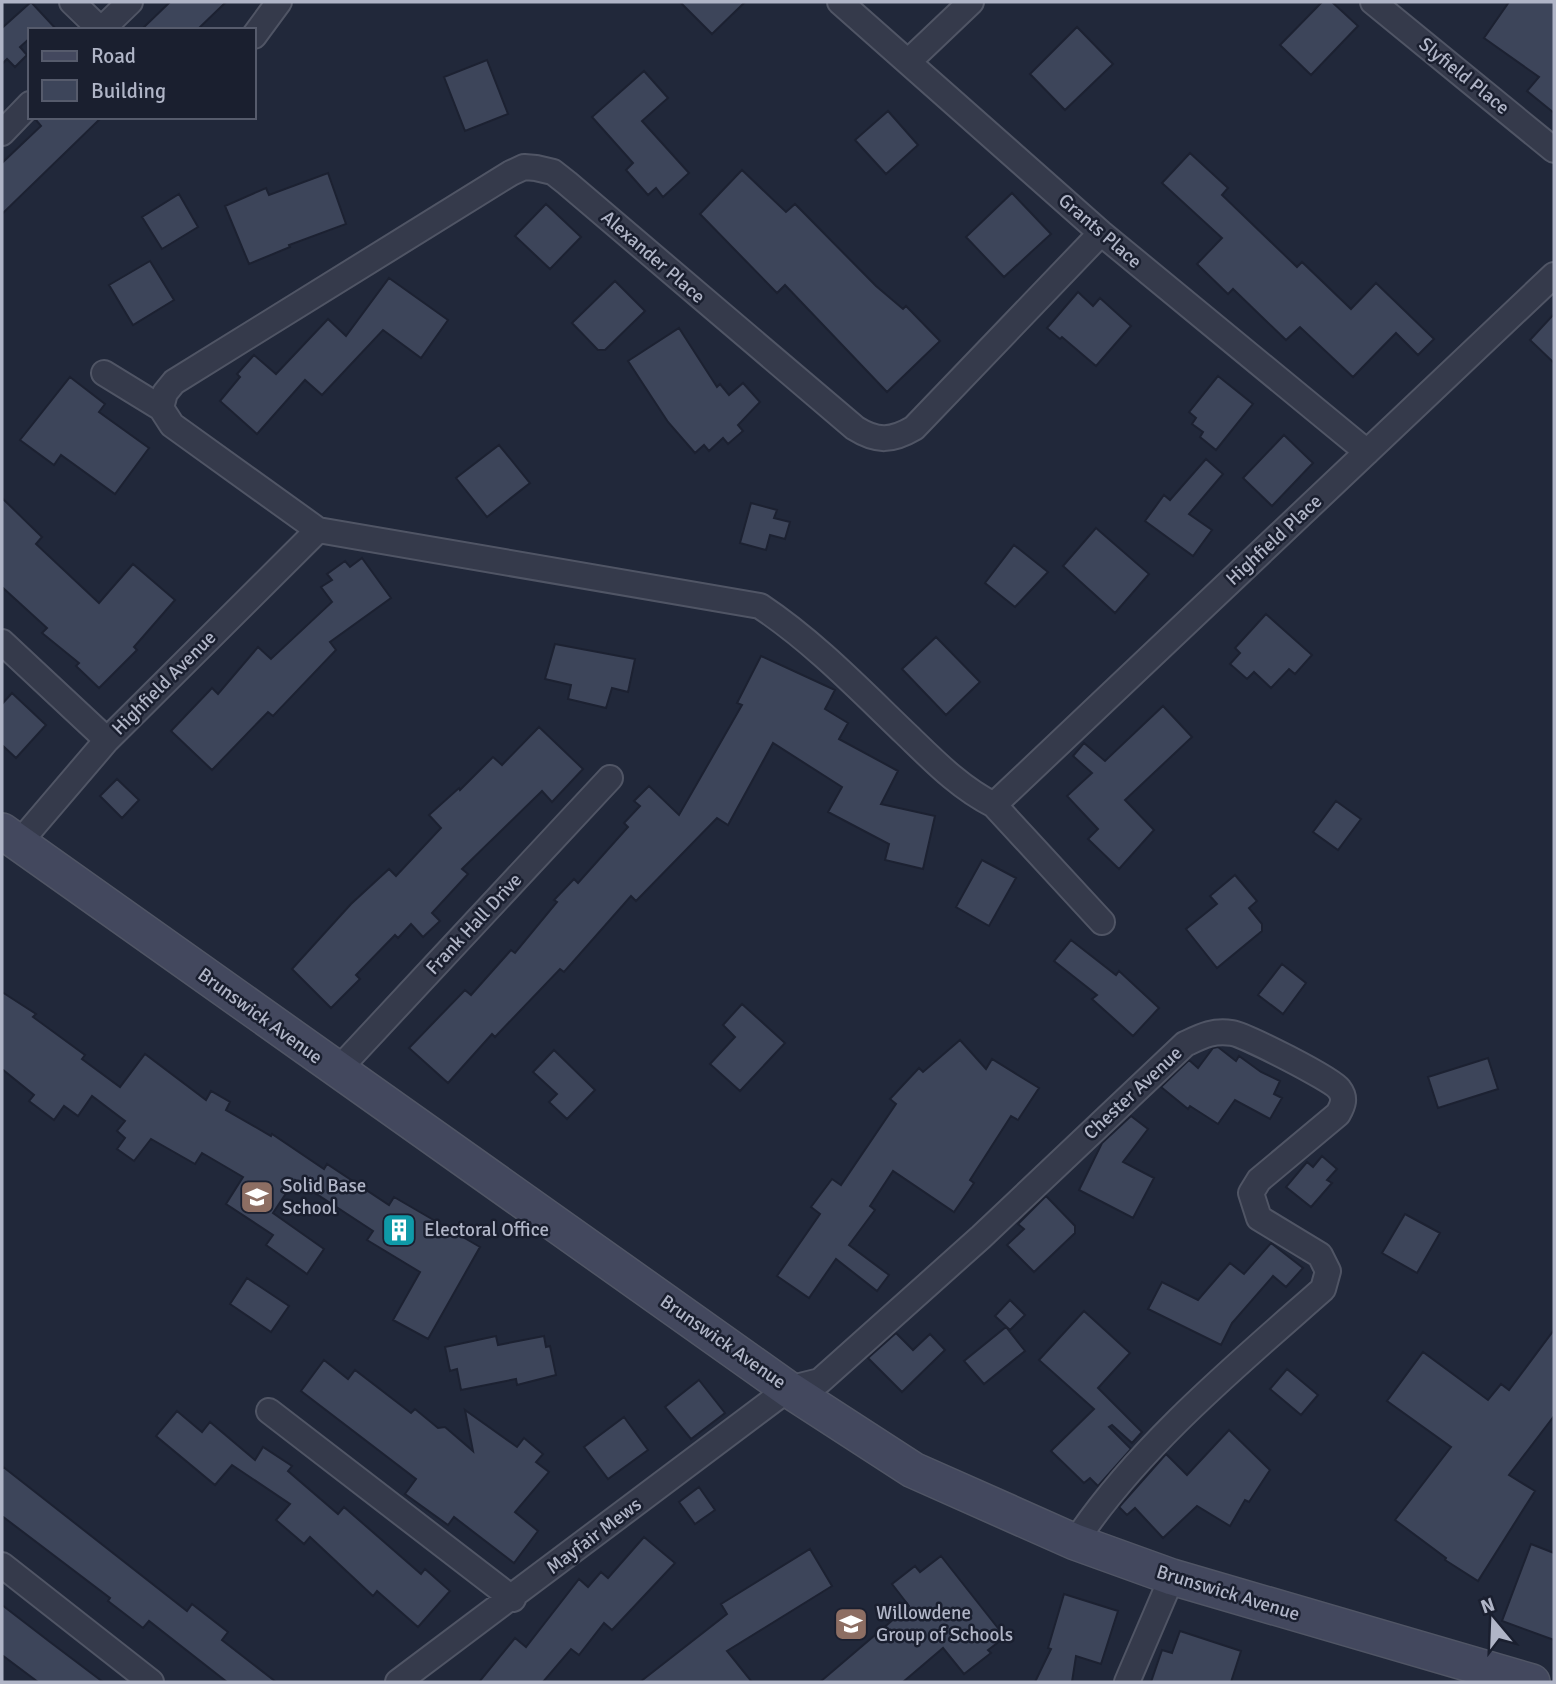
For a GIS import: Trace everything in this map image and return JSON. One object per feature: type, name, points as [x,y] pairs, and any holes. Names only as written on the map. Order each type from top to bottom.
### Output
[{"type":"main road","name":"Brunswick Avenue","points":[[10,837],[788,1389],[913,1470],[1075,1542],[1172,1577],[1532,1682]]},
{"type":"street","points":[[72,2],[99,28]]},
{"type":"street","points":[[103,28],[130,2]]},
{"type":"street","points":[[256,33],[279,2]]},
{"type":"street","name":"Grants Place","points":[[840,2],[1101,233],[1367,452]]},
{"type":"street","points":[[908,62],[971,2]]},
{"type":"street","name":"Slyfield Place","points":[[1382,5],[1554,150]]},
{"type":"street","points":[[2,133],[28,106]]},
{"type":"street","name":"Alexander Place","points":[[161,408],[165,393],[174,382],[467,198],[524,167],[552,172],[567,183],[745,337],[855,428],[873,439],[897,438],[914,428],[1101,233]]},
{"type":"street","name":"Highfield Place","points":[[994,806],[1554,275]]},
{"type":"street","points":[[104,373],[161,408],[172,425],[318,530],[760,606],[797,630],[962,785],[994,806],[1102,922]]},
{"type":"street","name":"Highfield Avenue","points":[[10,837],[318,530]]},
{"type":"street","points":[[2,642],[107,740]]},
{"type":"street","name":"Frank Hall Drive","points":[[337,1071],[610,778]]},
{"type":"street","name":"Chester Avenue","points":[[788,1389],[820,1381],[981,1237],[1185,1044],[1209,1032],[1235,1033],[1331,1081],[1343,1095],[1343,1104],[1338,1114],[1259,1180],[1251,1193],[1259,1217],[1320,1255],[1328,1271],[1323,1289],[1224,1377],[1102,1501],[1075,1542]]},
{"type":"street","name":"Mayfair Mews","points":[[398,1682],[513,1599],[788,1389]]},
{"type":"street","points":[[269,1411],[513,1599]]},
{"type":"street","points":[[2,1565],[151,1682]]},
{"type":"street","points":[[1127,1682],[1172,1577]]},
{"type":"building","points":[[31,2],[55,28],[28,28],[28,40],[20,47],[27,55],[15,67],[7,59],[2,64],[2,28]]},
{"type":"building","points":[[170,2],[226,2],[199,28],[143,28]]},
{"type":"building","points":[[680,2],[745,2],[712,34]]},
{"type":"building","points":[[1322,2],[1332,2],[1358,26],[1311,75],[1280,45]]},
{"type":"building","points":[[1509,2],[1554,2],[1554,113],[1527,91],[1539,77],[1484,38]]},
{"type":"building","points":[[1077,27],[1113,64],[1065,110],[1030,74]]},
{"type":"building","points":[[487,60],[508,114],[465,131],[444,77]]},
{"type":"building","points":[[644,71],[668,98],[642,121],[689,173],[663,197],[656,188],[648,195],[626,170],[633,163],[592,117]]},
{"type":"building","points":[[888,111],[918,145],[886,174],[855,140]]},
{"type":"building","points":[[100,119],[2,214],[2,163],[41,126],[36,120]]},
{"type":"building","points":[[1190,153],[1228,188],[1222,195],[1297,267],[1302,262],[1351,309],[1376,283],[1434,339],[1418,355],[1396,333],[1353,377],[1300,327],[1286,340],[1233,289],[1228,294],[1197,264],[1222,238],[1162,183]]},
{"type":"building","points":[[742,170],[786,212],[795,204],[876,286],[903,309],[906,306],[940,341],[887,392],[785,285],[777,293],[700,214]]},
{"type":"building","points":[[328,173],[346,224],[289,245],[290,247],[249,264],[225,206],[266,188],[269,195]]},
{"type":"building","points":[[1012,193],[1051,234],[1004,277],[966,237]]},
{"type":"building","points":[[179,194],[198,227],[162,249],[142,217]]},
{"type":"building","points":[[546,204],[581,237],[550,269],[515,236]]},
{"type":"building","points":[[150,261],[174,300],[133,325],[109,285]]},
{"type":"building","points":[[389,278],[448,320],[421,358],[383,330],[322,395],[305,380],[257,434],[220,401],[240,377],[237,374],[254,355],[276,374],[328,319],[346,336]]},
{"type":"building","points":[[615,281],[645,311],[605,350],[598,350],[572,323]]},
{"type":"building","points":[[1078,292],[1093,306],[1100,298],[1131,326],[1096,366],[1047,328]]},
{"type":"building","points":[[1554,314],[1554,363],[1530,340]]},
{"type":"building","points":[[679,328],[717,387],[720,384],[729,395],[743,383],[760,402],[738,425],[743,431],[728,444],[723,438],[709,451],[704,445],[695,453],[668,422],[628,361]]},
{"type":"building","points":[[1218,376],[1253,404],[1216,450],[1200,437],[1203,432],[1192,424],[1196,418],[1189,412]]},
{"type":"building","points":[[70,377],[105,404],[99,412],[149,448],[115,494],[61,455],[54,465],[20,440]]},
{"type":"building","points":[[1284,435],[1313,463],[1272,506],[1243,478]]},
{"type":"building","points":[[499,445],[530,483],[487,517],[456,478]]},
{"type":"building","points":[[1206,459],[1223,474],[1189,514],[1212,530],[1193,556],[1145,521],[1164,495],[1170,500]]},
{"type":"building","points":[[2,498],[42,537],[36,544],[99,603],[133,564],[175,600],[134,647],[137,650],[99,688],[76,666],[79,663],[42,633],[47,628],[2,587]]},
{"type":"building","points":[[751,503],[777,510],[774,518],[790,522],[785,539],[770,535],[766,550],[740,543]]},
{"type":"building","points":[[1096,528],[1149,574],[1115,613],[1063,566]]},
{"type":"building","points":[[1014,545],[1048,572],[1015,607],[985,583]]},
{"type":"building","points":[[362,558],[391,598],[330,642],[336,650],[273,716],[268,712],[212,770],[171,731],[212,688],[218,694],[258,647],[271,659],[332,602],[321,587],[332,580],[327,574],[345,561],[350,567]]},
{"type":"building","points":[[1266,614],[1312,655],[1295,674],[1289,669],[1271,688],[1254,672],[1247,679],[1230,664],[1240,653],[1235,648]]},
{"type":"building","points":[[936,637],[980,682],[946,715],[902,669]]},
{"type":"building","points":[[555,644],[635,659],[628,692],[612,688],[606,708],[568,699],[571,685],[545,679]]},
{"type":"building","points":[[761,656],[835,690],[825,709],[848,723],[839,739],[898,771],[881,804],[935,816],[923,869],[885,860],[889,844],[828,812],[842,787],[773,743],[728,825],[717,818],[636,901],[631,896],[564,972],[560,969],[495,1037],[492,1034],[448,1083],[409,1048],[465,990],[471,995],[511,950],[515,953],[557,902],[554,900],[574,879],[578,883],[628,827],[624,823],[640,806],[634,801],[649,786],[679,815],[742,705],[737,703]]},
{"type":"building","points":[[12,693],[46,725],[16,758],[2,745],[2,704]]},
{"type":"building","points":[[1163,706],[1192,737],[1125,800],[1154,830],[1119,869],[1088,839],[1098,829],[1067,796],[1092,773],[1073,756],[1084,743],[1105,761]]},
{"type":"building","points":[[539,727],[583,769],[552,802],[542,791],[462,869],[468,874],[432,913],[440,921],[423,937],[411,924],[398,938],[395,935],[356,975],[360,979],[331,1008],[292,969],[351,904],[389,869],[396,876],[441,828],[429,815],[459,788],[460,790],[493,757],[502,765]]},
{"type":"building","points":[[117,779],[139,800],[122,818],[100,796]]},
{"type":"building","points":[[1336,801],[1361,819],[1338,850],[1313,832]]},
{"type":"building","points":[[982,860],[1016,878],[989,926],[956,907]]},
{"type":"building","points":[[1235,875],[1257,901],[1249,908],[1262,924],[1262,931],[1217,968],[1186,929],[1217,904],[1210,896]]},
{"type":"building","points":[[1071,940],[1116,975],[1119,971],[1159,1008],[1133,1036],[1092,999],[1097,995],[1054,961]]},
{"type":"building","points":[[1282,964],[1306,983],[1283,1014],[1258,995]]},
{"type":"building","points":[[2,992],[36,1014],[33,1017],[85,1055],[82,1059],[120,1087],[145,1054],[206,1100],[211,1091],[230,1102],[226,1110],[271,1136],[272,1134],[324,1169],[327,1164],[389,1205],[394,1197],[480,1247],[428,1339],[393,1320],[420,1272],[367,1240],[373,1231],[295,1180],[273,1213],[324,1249],[307,1274],[266,1245],[273,1235],[226,1204],[243,1177],[202,1153],[195,1164],[151,1139],[134,1161],[117,1149],[125,1138],[117,1131],[125,1121],[92,1096],[78,1116],[64,1106],[54,1120],[29,1101],[34,1095],[2,1069]]},
{"type":"building","points":[[742,1004],[785,1043],[740,1091],[710,1064],[735,1037],[723,1025]]},
{"type":"building","points":[[960,1040],[986,1069],[992,1059],[1039,1088],[1018,1120],[1011,1116],[970,1180],[974,1183],[954,1212],[893,1171],[870,1206],[875,1210],[849,1245],[889,1275],[877,1291],[836,1259],[809,1298],[777,1276],[820,1214],[811,1207],[832,1179],[841,1185],[896,1104],[890,1099],[919,1068],[923,1072]]},
{"type":"building","points":[[1218,1047],[1236,1061],[1239,1056],[1261,1072],[1280,1081],[1274,1094],[1282,1098],[1270,1119],[1235,1100],[1218,1124],[1190,1106],[1188,1109],[1161,1087],[1189,1060],[1198,1068],[1213,1048]]},
{"type":"building","points":[[554,1050],[595,1090],[567,1119],[549,1102],[557,1094],[533,1072]]},
{"type":"building","points":[[1488,1058],[1498,1089],[1438,1108],[1428,1077]]},
{"type":"building","points":[[1131,1116],[1148,1129],[1123,1162],[1154,1178],[1133,1218],[1079,1190],[1102,1143]]},
{"type":"building","points":[[1322,1156],[1337,1169],[1327,1180],[1332,1183],[1311,1207],[1286,1187],[1307,1162],[1313,1167]]},
{"type":"building","points":[[1046,1196],[1075,1226],[1075,1233],[1034,1272],[1007,1245],[1024,1229],[1018,1224]]},
{"type":"building","points":[[1405,1214],[1440,1233],[1417,1273],[1382,1253]]},
{"type":"building","points":[[1271,1243],[1303,1268],[1286,1287],[1273,1276],[1232,1323],[1221,1345],[1148,1309],[1162,1282],[1198,1300],[1230,1263],[1244,1274]]},
{"type":"building","points":[[247,1278],[289,1306],[271,1332],[230,1304]]},
{"type":"building","points":[[1010,1300],[1025,1315],[1010,1330],[995,1316]]},
{"type":"building","points":[[1084,1311],[1130,1353],[1098,1388],[1142,1432],[1132,1443],[1112,1425],[1109,1427],[1131,1449],[1098,1486],[1090,1478],[1084,1483],[1051,1451],[1094,1409],[1039,1360]]},
{"type":"building","points":[[1006,1327],[1025,1351],[984,1384],[964,1361]]},
{"type":"building","points":[[1554,1330],[1554,1416],[1509,1475],[1535,1491],[1478,1581],[1445,1560],[1446,1558],[1395,1520],[1451,1447],[1387,1401],[1423,1352],[1488,1400],[1501,1384],[1509,1390]]},
{"type":"building","points":[[896,1333],[913,1350],[930,1334],[945,1350],[902,1392],[868,1358]]},
{"type":"building","points":[[496,1336],[498,1345],[544,1336],[546,1347],[550,1346],[556,1375],[517,1385],[516,1379],[461,1390],[457,1369],[450,1371],[445,1347]]},
{"type":"building","points":[[324,1360],[348,1379],[355,1370],[411,1413],[415,1409],[438,1428],[445,1427],[473,1451],[465,1410],[517,1447],[524,1438],[543,1454],[536,1462],[549,1472],[515,1512],[538,1531],[514,1563],[454,1517],[448,1525],[405,1494],[416,1479],[301,1391]]},
{"type":"building","points":[[1287,1369],[1318,1395],[1301,1415],[1270,1389]]},
{"type":"building","points":[[699,1380],[725,1413],[691,1439],[665,1407]]},
{"type":"building","points":[[177,1411],[202,1432],[210,1422],[255,1460],[263,1447],[292,1466],[288,1471],[338,1514],[344,1507],[421,1574],[425,1569],[450,1591],[418,1627],[377,1591],[373,1596],[310,1537],[304,1544],[276,1520],[290,1504],[232,1465],[215,1485],[156,1436]]},
{"type":"building","points":[[624,1417],[648,1450],[608,1479],[584,1447]]},
{"type":"building","points":[[1229,1430],[1270,1470],[1249,1502],[1245,1500],[1230,1526],[1197,1506],[1163,1538],[1135,1508],[1127,1515],[1119,1507],[1166,1454],[1187,1475]]},
{"type":"building","points":[[2,1466],[187,1611],[192,1604],[228,1632],[222,1640],[276,1682],[227,1682],[149,1621],[143,1628],[108,1601],[110,1598],[2,1516]]},
{"type":"building","points":[[699,1487],[715,1510],[695,1524],[679,1502]]},
{"type":"building","points":[[644,1537],[675,1563],[612,1630],[604,1623],[579,1655],[571,1649],[543,1682],[479,1682],[515,1638],[526,1647],[579,1579],[588,1587],[601,1572],[608,1578]]},
{"type":"building","points":[[1531,1544],[1554,1553],[1554,1640],[1502,1621]]},
{"type":"building","points":[[810,1549],[832,1586],[727,1651],[752,1682],[640,1682],[727,1614],[721,1604]]},
{"type":"building","points":[[941,1556],[1005,1637],[988,1650],[991,1653],[964,1674],[943,1648],[903,1682],[820,1682],[909,1606],[892,1584],[915,1566],[920,1572]]},
{"type":"building","points":[[1064,1594],[1118,1611],[1101,1664],[1076,1656],[1072,1682],[1035,1682],[1051,1649],[1048,1648]]},
{"type":"building","points":[[2,1605],[103,1682],[38,1682],[2,1655]]},
{"type":"building","points":[[1180,1631],[1241,1651],[1231,1682],[1151,1682],[1162,1650],[1172,1653]]},
{"type":"place","name":"Solid Base School","points":[[257,1197]]},
{"type":"place","name":"Electoral Office","points":[[399,1230]]},
{"type":"place","name":"Willowdene Group of Schools","points":[[851,1624]]}]
